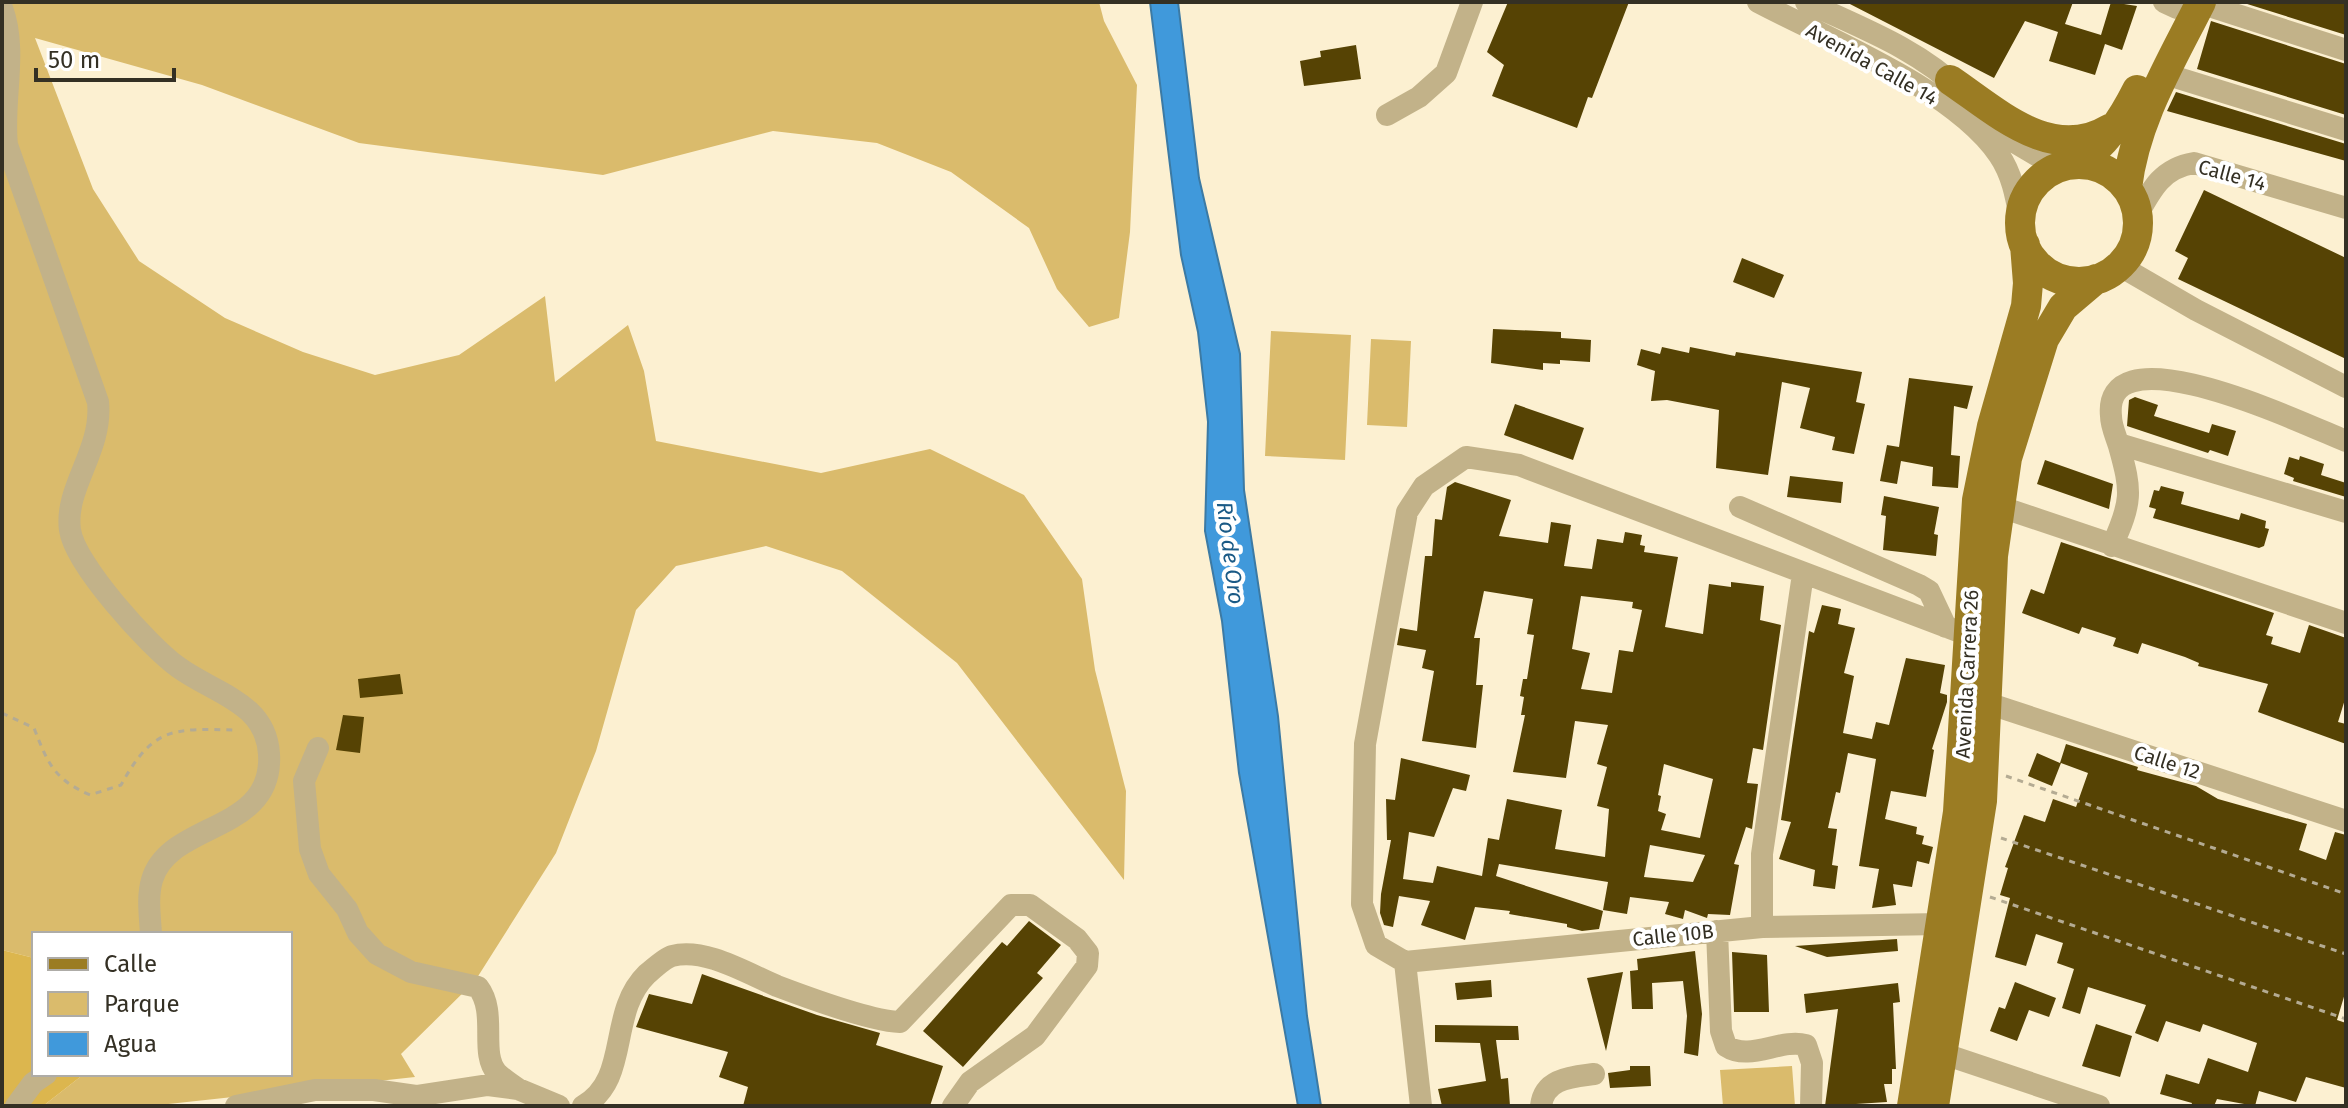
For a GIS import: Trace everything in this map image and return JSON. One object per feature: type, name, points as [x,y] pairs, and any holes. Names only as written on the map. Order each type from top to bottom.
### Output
[{"type":"main road","points":[[2184,3],[2165,74],[2138,131],[2132,201],[2135,242],[2108,272],[2067,280],[2054,276],[2041,268],[2022,232],[2028,193],[2046,174],[2093,152],[2121,122],[2184,3]]},
{"type":"main road","points":[[1950,80],[2018,125],[2046,139],[2082,141],[2121,122]]},
{"type":"main road","points":[[2068,166],[2105,170],[2132,201]]},
{"type":"main road","name":"Avenida Carrera 26","points":[[1934,1106],[1932,1050],[1941,924],[1958,812],[1957,631],[1992,426],[2026,306],[2028,283],[2022,232]]},
{"type":"main road","name":"Avenida Carrera 26","points":[[1912,1106],[1932,1050],[1968,890],[1978,830],[1985,769],[1998,506],[2020,408],[2044,339],[2063,307],[2108,272]]},
{"type":"street","points":[[1387,115],[1419,97],[1446,73],[1472,2]]},
{"type":"street","name":"Avenida Calle 14","points":[[1758,2],[1906,79],[1951,108],[1998,153],[2010,174],[2022,232]]},
{"type":"street","name":"Avenida Calle 14","points":[[1806,2],[1891,42],[1950,80],[2016,143],[2068,166]]},
{"type":"street","points":[[2184,3],[2346,50]]},
{"type":"street","points":[[2,8],[9,63],[4,117],[7,145],[98,402],[101,424],[73,499],[70,531],[82,559],[113,603],[176,667],[258,717],[265,730],[270,759],[263,789],[233,820],[189,841],[162,863],[152,877],[149,896],[151,932]]},
{"type":"street","points":[[2165,74],[2346,130]]},
{"type":"street","name":"Calle 14","points":[[2132,201],[2178,165],[2194,163],[2346,208]]},
{"type":"street","points":[[2108,272],[2196,310],[2346,387]]},
{"type":"street","points":[[2112,546],[2126,514],[2130,488],[2111,418],[2111,400],[2120,386],[2146,377],[2188,381],[2346,441]]},
{"type":"street","points":[[2119,444],[2346,512]]},
{"type":"street","points":[[1421,1106],[1405,962],[1376,945],[1365,917],[1361,818],[1365,744],[1391,586],[1407,512],[1411,501],[1424,486],[1466,457],[1519,465],[1957,631]]},
{"type":"street","points":[[1998,506],[2346,623]]},
{"type":"street","points":[[1740,507],[1919,585],[1929,591],[1957,631]]},
{"type":"street","points":[[1762,927],[1762,854],[1803,574]]},
{"type":"street","name":"Calle 12","points":[[1987,703],[2346,821]]},
{"type":"street","points":[[318,748],[304,781],[310,849],[319,874],[347,909],[358,933],[377,954],[435,980],[478,987],[487,998],[491,1021],[489,1049],[494,1071],[518,1089],[559,1106]]},
{"type":"street","points":[[583,1106],[598,1097],[611,1074],[625,1004],[647,974],[672,956],[700,956],[782,988],[900,1022],[1011,905],[1030,905],[1077,939],[1088,953],[1087,966],[1035,1036],[970,1082],[953,1106]]},
{"type":"street","name":"Calle 10B","points":[[1405,962],[1762,927],[1941,924]]},
{"type":"street","points":[[1717,931],[1721,1031],[1726,1046],[1740,1053],[1797,1043],[1806,1045],[1812,1063],[1811,1106]]},
{"type":"street","points":[[1932,1050],[2099,1106]]},
{"type":"street","points":[[1541,1106],[1548,1088],[1564,1078],[1594,1074]]},
{"type":"street","points":[[16,1106],[33,1083],[43,1076]]},
{"type":"street","points":[[236,1106],[315,1090],[374,1090],[416,1096],[488,1085],[518,1089]]},
{"type":"path","points":[[2,713],[34,728],[47,761],[65,784],[90,795],[121,785],[138,754],[155,740],[175,731],[265,730]]},
{"type":"path","points":[[1985,769],[2346,894]]},
{"type":"path","points":[[1978,830],[2346,954]]},
{"type":"path","points":[[1968,890],[2346,1019]]},
{"type":"green space","points":[[2,2],[1099,2],[1104,21],[1137,85],[1130,232],[1119,318],[1089,327],[1057,289],[1029,228],[951,172],[877,143],[773,131],[603,175],[359,143],[202,85],[35,38],[93,189],[139,261],[225,318],[303,352],[375,375],[459,355],[545,296],[555,382],[628,325],[644,371],[656,441],[821,473],[930,449],[1024,495],[1082,579],[1095,670],[1126,791],[1124,880],[957,663],[842,571],[766,546],[676,566],[636,610],[596,751],[556,853],[475,981],[401,1054],[415,1077],[150,1106],[43,1106],[81,1076],[292,1076],[292,932],[32,932],[32,958],[2,950]]},
{"type":"green space","points":[[1271,331],[1351,335],[1345,460],[1265,456]]},
{"type":"green space","points":[[1371,339],[1411,341],[1407,427],[1367,425]]},
{"type":"green space","points":[[1792,1066],[1795,1106],[1723,1106],[1720,1070]]},
{"type":"shaded area","points":[[2,950],[32,958],[32,1076],[81,1076],[43,1106],[2,1106]]},
{"type":"water","name":"Río de Oro","points":[[1150,2],[1178,2],[1199,178],[1240,354],[1244,490],[1278,716],[1307,1016],[1321,1106],[1298,1106],[1239,773],[1222,621],[1205,531],[1208,422],[1198,332],[1181,255]]},
{"type":"building","points":[[1508,2],[1629,2],[1592,98],[1588,97],[1577,128],[1492,96],[1504,65],[1487,52]]},
{"type":"building","points":[[1846,2],[2073,2],[2065,24],[2101,35],[2111,2],[2137,6],[2122,50],[2105,44],[2095,75],[2049,61],[2058,32],[2025,21],[1994,78]]},
{"type":"building","points":[[2346,2],[2346,35],[2244,3]]},
{"type":"building","points":[[2211,21],[2346,64],[2346,115],[2197,69]]},
{"type":"building","points":[[1356,45],[1361,79],[1304,86],[1300,61],[1321,57],[1320,51]]},
{"type":"building","points":[[2176,92],[2346,144],[2346,161],[2167,111]]},
{"type":"building","points":[[2204,190],[2346,258],[2346,359],[2178,279],[2188,258],[2175,251]]},
{"type":"building","points":[[1742,258],[1784,275],[1774,298],[1733,282]]},
{"type":"building","points":[[1493,329],[1561,332],[1561,338],[1591,340],[1590,362],[1560,360],[1560,364],[1543,363],[1543,370],[1491,363]]},
{"type":"building","points":[[1662,347],[1689,353],[1690,347],[1735,356],[1736,352],[1862,372],[1856,402],[1865,404],[1854,454],[1832,450],[1835,437],[1800,428],[1810,388],[1782,382],[1768,475],[1716,468],[1719,410],[1667,400],[1651,401],[1655,371],[1637,365],[1641,349],[1660,354]]},
{"type":"building","points":[[1909,378],[1973,386],[1967,409],[1954,406],[1951,455],[1960,456],[1958,488],[1932,486],[1933,467],[1901,461],[1897,484],[1880,481],[1887,445],[1899,447]]},
{"type":"building","points":[[2135,397],[2158,405],[2154,416],[2209,433],[2212,424],[2236,431],[2228,456],[2210,450],[2208,453],[2127,426],[2129,400]]},
{"type":"building","points":[[1515,404],[1584,428],[1573,460],[1504,435]]},
{"type":"building","points":[[2300,456],[2324,464],[2321,475],[2346,483],[2346,497],[2293,481],[2294,478],[2284,474],[2289,457],[2299,460]]},
{"type":"building","points":[[2045,460],[2113,484],[2109,509],[2037,484]]},
{"type":"building","points":[[1790,476],[1843,482],[1841,503],[1787,497]]},
{"type":"building","points":[[1455,482],[1511,500],[1499,536],[1548,543],[1551,522],[1571,525],[1564,566],[1592,569],[1597,539],[1623,543],[1625,532],[1642,535],[1640,545],[1645,546],[1644,552],[1678,557],[1665,627],[1703,634],[1709,584],[1731,587],[1731,582],[1764,586],[1760,620],[1781,625],[1763,750],[1753,748],[1747,783],[1758,784],[1752,829],[1746,827],[1734,864],[1739,865],[1730,915],[1708,914],[1707,918],[1685,910],[1683,919],[1665,914],[1669,902],[1630,897],[1627,914],[1603,910],[1608,882],[1499,864],[1496,876],[1603,911],[1599,929],[1582,931],[1567,927],[1567,924],[1509,914],[1510,911],[1475,907],[1465,940],[1421,925],[1430,901],[1399,896],[1393,927],[1384,925],[1380,913],[1381,894],[1391,840],[1387,840],[1386,799],[1395,800],[1401,758],[1470,775],[1466,791],[1453,788],[1434,837],[1409,832],[1403,879],[1433,883],[1437,866],[1482,876],[1488,838],[1499,840],[1507,799],[1562,810],[1555,849],[1605,857],[1609,809],[1597,806],[1607,767],[1597,764],[1608,725],[1575,721],[1566,778],[1513,772],[1525,715],[1521,715],[1524,697],[1520,696],[1523,679],[1527,679],[1534,635],[1527,634],[1533,599],[1484,591],[1474,638],[1480,638],[1476,685],[1483,685],[1476,748],[1422,741],[1434,671],[1422,668],[1426,650],[1397,645],[1400,628],[1417,631],[1425,556],[1432,556],[1435,519],[1442,520],[1447,487]],"holes":[[[1581,596],[1633,602],[1632,608],[1642,610],[1633,652],[1619,650],[1612,693],[1581,689],[1590,653],[1572,649]],[[1664,764],[1713,779],[1700,838],[1661,830],[1666,814],[1658,811],[1661,796],[1658,795]],[[1650,845],[1705,855],[1693,882],[1644,877]]]},
{"type":"building","points":[[2161,486],[2184,492],[2181,504],[2239,520],[2241,513],[2266,521],[2265,528],[2269,529],[2264,546],[2259,548],[2153,518],[2156,509],[2149,507],[2154,490],[2159,491]]},
{"type":"building","points":[[1884,496],[1939,507],[1934,534],[1938,535],[1936,556],[1883,550],[1886,516],[1881,515]]},
{"type":"building","points":[[2061,542],[2274,613],[2266,635],[2273,637],[2271,644],[2300,653],[2309,625],[2346,638],[2346,696],[2338,722],[2346,724],[2346,744],[2258,712],[2268,684],[2198,666],[2199,663],[2185,657],[2142,643],[2138,654],[2113,646],[2116,638],[2082,627],[2079,634],[2022,613],[2031,589],[2044,594]]},
{"type":"building","points":[[1822,605],[1841,609],[1838,624],[1855,628],[1844,673],[1854,676],[1843,733],[1872,739],[1876,722],[1889,725],[1906,658],[1945,665],[1940,693],[1947,695],[1947,702],[1932,749],[1926,797],[1891,791],[1885,819],[1917,827],[1916,834],[1924,836],[1922,844],[1933,847],[1929,864],[1917,861],[1912,887],[1893,884],[1896,905],[1872,908],[1879,869],[1859,866],[1876,759],[1848,753],[1840,793],[1836,792],[1828,828],[1837,829],[1832,865],[1838,866],[1835,889],[1813,886],[1815,870],[1779,859],[1791,822],[1781,820],[1809,631],[1814,633]]},
{"type":"building","points":[[400,674],[403,694],[360,698],[358,679]]},
{"type":"building","points":[[343,715],[364,717],[360,753],[336,750]]},
{"type":"building","points":[[2066,744],[2138,767],[2137,770],[2196,786],[2218,799],[2307,824],[2299,850],[2326,860],[2335,832],[2346,835],[2346,990],[2337,1020],[2346,1023],[2346,1088],[2306,1077],[2296,1102],[2259,1091],[2255,1106],[2217,1099],[2214,1106],[2191,1106],[2192,1103],[2160,1094],[2166,1074],[2199,1084],[2208,1058],[2248,1072],[2257,1043],[2203,1024],[2200,1032],[2166,1021],[2158,1042],[2135,1033],[2146,1005],[2088,987],[2080,1014],[2062,1008],[2074,969],[2057,963],[2063,943],[2036,934],[2026,966],[1995,957],[2010,898],[2000,895],[2008,868],[2005,867],[2024,815],[2045,822],[2053,799],[2076,807],[2088,773],[2061,763],[2052,786],[2028,776],[2037,753],[2060,763]]},
{"type":"building","points":[[1029,921],[1061,945],[1037,973],[1043,978],[963,1067],[923,1031],[1002,942],[1007,946]]},
{"type":"building","points":[[1897,939],[1898,951],[1827,957],[1795,946]]},
{"type":"building","points":[[1695,951],[1702,1014],[1698,1056],[1684,1053],[1687,1016],[1683,981],[1652,983],[1653,1009],[1632,1009],[1630,971],[1638,970],[1637,959]]},
{"type":"building","points":[[1732,952],[1767,955],[1769,1012],[1734,1012]]},
{"type":"building","points":[[1623,972],[1615,1009],[1606,1051],[1587,978]]},
{"type":"building","points":[[702,974],[817,1015],[880,1033],[876,1045],[943,1066],[930,1106],[743,1106],[748,1087],[719,1077],[728,1052],[636,1027],[649,994],[692,1004]]},
{"type":"building","points":[[1491,980],[1492,997],[1457,1000],[1455,983]]},
{"type":"building","points":[[2015,982],[2056,998],[2049,1017],[2029,1010],[2017,1041],[1990,1031],[1999,1007],[2005,1009]]},
{"type":"building","points":[[1898,983],[1900,1002],[1893,1003],[1896,1069],[1892,1069],[1892,1084],[1884,1084],[1887,1102],[1825,1106],[1838,1009],[1806,1013],[1804,994]]},
{"type":"building","points":[[2096,1024],[2132,1036],[2120,1077],[2082,1066]]},
{"type":"building","points":[[1435,1025],[1518,1026],[1519,1040],[1496,1040],[1501,1079],[1508,1078],[1510,1106],[1442,1106],[1438,1089],[1486,1081],[1480,1043],[1435,1042]]},
{"type":"building","points":[[1630,1066],[1650,1066],[1651,1086],[1610,1088],[1608,1073],[1630,1070]]}]
